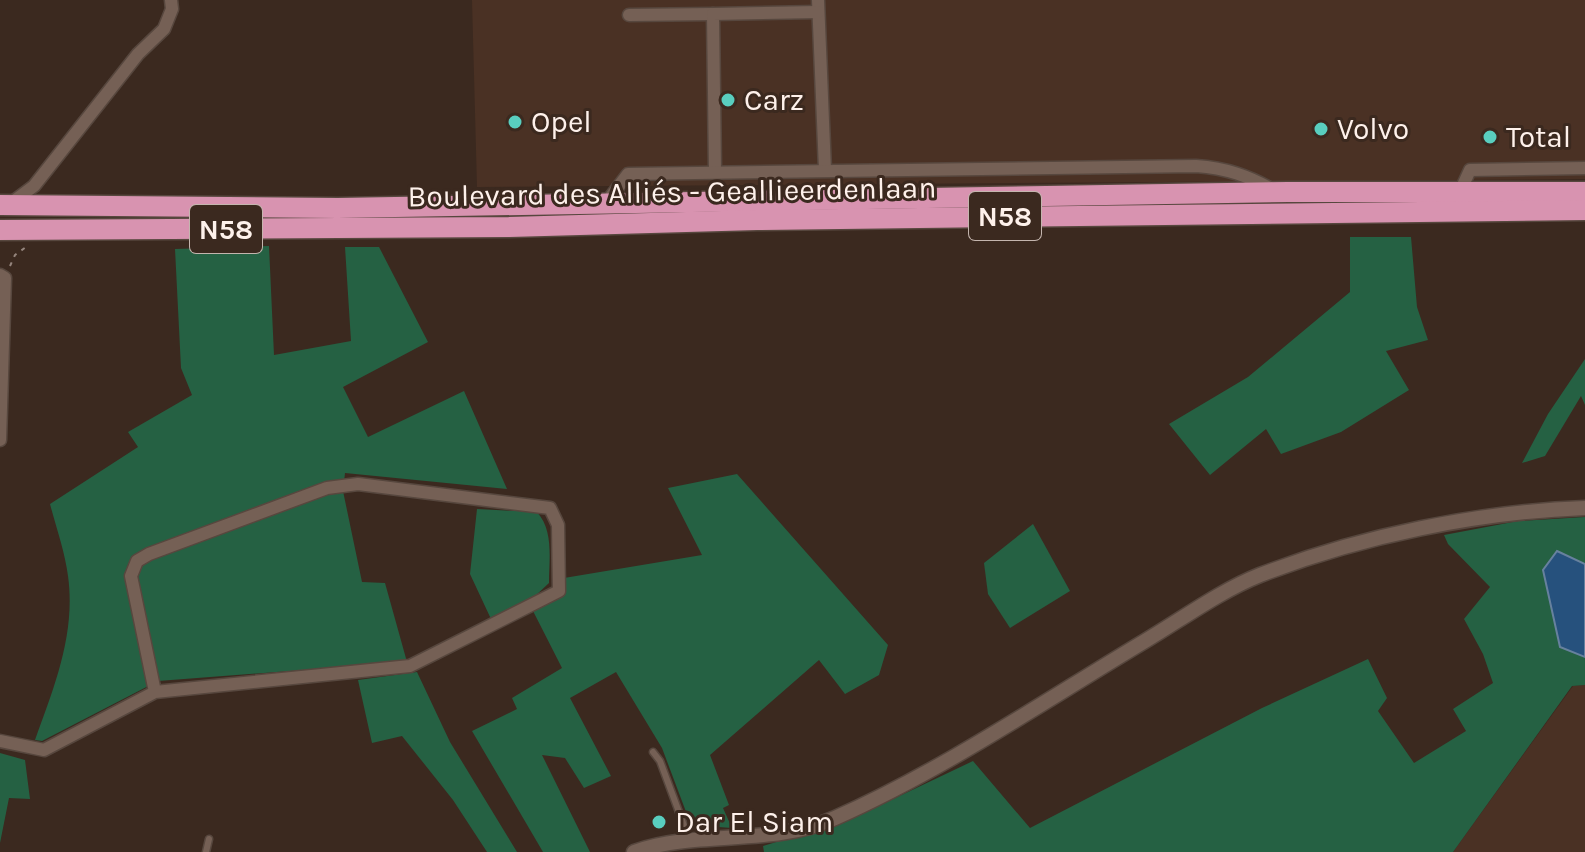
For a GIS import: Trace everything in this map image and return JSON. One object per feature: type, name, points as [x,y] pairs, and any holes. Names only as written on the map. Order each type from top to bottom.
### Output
[{"type":"highway","name":"Boulevard des Alliés - Geallieerdenlaan","points":[[4,206],[508,205],[1278,192],[1585,192]]},
{"type":"highway","name":"Boulevard des Alliés - Geallieerdenlaan","points":[[0,230],[509,227],[757,220],[1585,210]]},
{"type":"street","points":[[4,206],[34,186],[138,54],[164,29],[172,9],[171,0]]},
{"type":"street","points":[[629,15],[713,14],[818,6],[825,170]]},
{"type":"street","points":[[713,14],[715,172]]},
{"type":"street","points":[[606,203],[628,174],[825,170],[1196,166],[1224,168],[1253,178],[1278,192]]},
{"type":"street","points":[[1459,194],[1470,170],[1585,168]]},
{"type":"street","points":[[0,440],[2,277]]},
{"type":"street","points":[[0,741],[44,750],[155,692],[410,666],[559,591],[558,525],[550,508],[358,484],[327,488],[149,554],[137,561],[131,576],[155,692]]},
{"type":"street","points":[[634,852],[663,842],[761,837],[803,831],[836,818],[931,770],[1258,576],[1422,529],[1489,515],[1585,508]]},
{"type":"lane","points":[[605,225],[606,203]]},
{"type":"lane","points":[[508,205],[509,227]]},
{"type":"lane","points":[[653,752],[660,761],[689,839]]},
{"type":"lane","points":[[206,852],[209,839]]},
{"type":"path","points":[[2,277],[15,255],[35,245]]},
{"type":"shaded area","points":[[472,0],[1585,0],[1585,179],[477,187]]},
{"type":"shaded area","points":[[1585,685],[1585,852],[1453,852],[1573,686]]},
{"type":"green space","points":[[1350,237],[1411,237],[1417,307],[1428,340],[1386,351],[1409,390],[1341,432],[1281,454],[1266,429],[1210,475],[1169,424],[1248,377],[1350,292]]},
{"type":"green space","points":[[269,246],[274,355],[351,341],[345,247],[379,247],[428,342],[343,387],[368,437],[464,391],[507,489],[345,473],[343,491],[362,582],[385,583],[407,662],[158,681],[42,741],[35,740],[62,660],[69,619],[67,567],[50,504],[138,447],[128,432],[192,395],[181,368],[175,249]]},
{"type":"green space","points":[[1585,359],[1585,405],[1581,396],[1545,456],[1522,463],[1548,414]]},
{"type":"green space","points":[[737,474],[888,645],[879,675],[845,694],[819,660],[710,755],[729,805],[723,808],[732,828],[691,825],[662,748],[616,672],[570,698],[611,776],[584,788],[565,758],[542,755],[590,852],[543,852],[472,731],[517,709],[512,698],[562,668],[533,611],[564,595],[564,578],[702,555],[668,488]]},
{"type":"green space","points":[[477,509],[537,512],[548,536],[549,583],[533,598],[491,619],[470,574]]},
{"type":"green space","points":[[1585,517],[1585,564],[1557,551],[1560,647],[1585,657],[1585,685],[1572,686],[1453,852],[764,852],[763,846],[849,820],[973,761],[1030,828],[1262,708],[1368,659],[1387,698],[1378,711],[1414,763],[1466,731],[1453,709],[1493,683],[1483,654],[1464,619],[1490,587],[1448,544],[1444,535],[1518,521]]},
{"type":"green space","points":[[1033,524],[1070,591],[1010,628],[988,594],[984,563]]},
{"type":"green space","points":[[417,672],[450,742],[517,852],[487,852],[453,800],[402,736],[372,743],[358,680]]},
{"type":"green space","points":[[0,753],[25,760],[30,799],[9,798],[0,843]]},
{"type":"water","points":[[1557,551],[1585,564],[1585,657],[1560,647],[1543,570]]},
{"type":"place","name":"Carz","points":[[728,100]]},
{"type":"place","name":"Opel","points":[[515,122]]},
{"type":"place","name":"Volvo","points":[[1321,129]]},
{"type":"place","name":"Total","points":[[1490,137]]},
{"type":"place","name":"Dar El Siam","points":[[659,822]]}]
